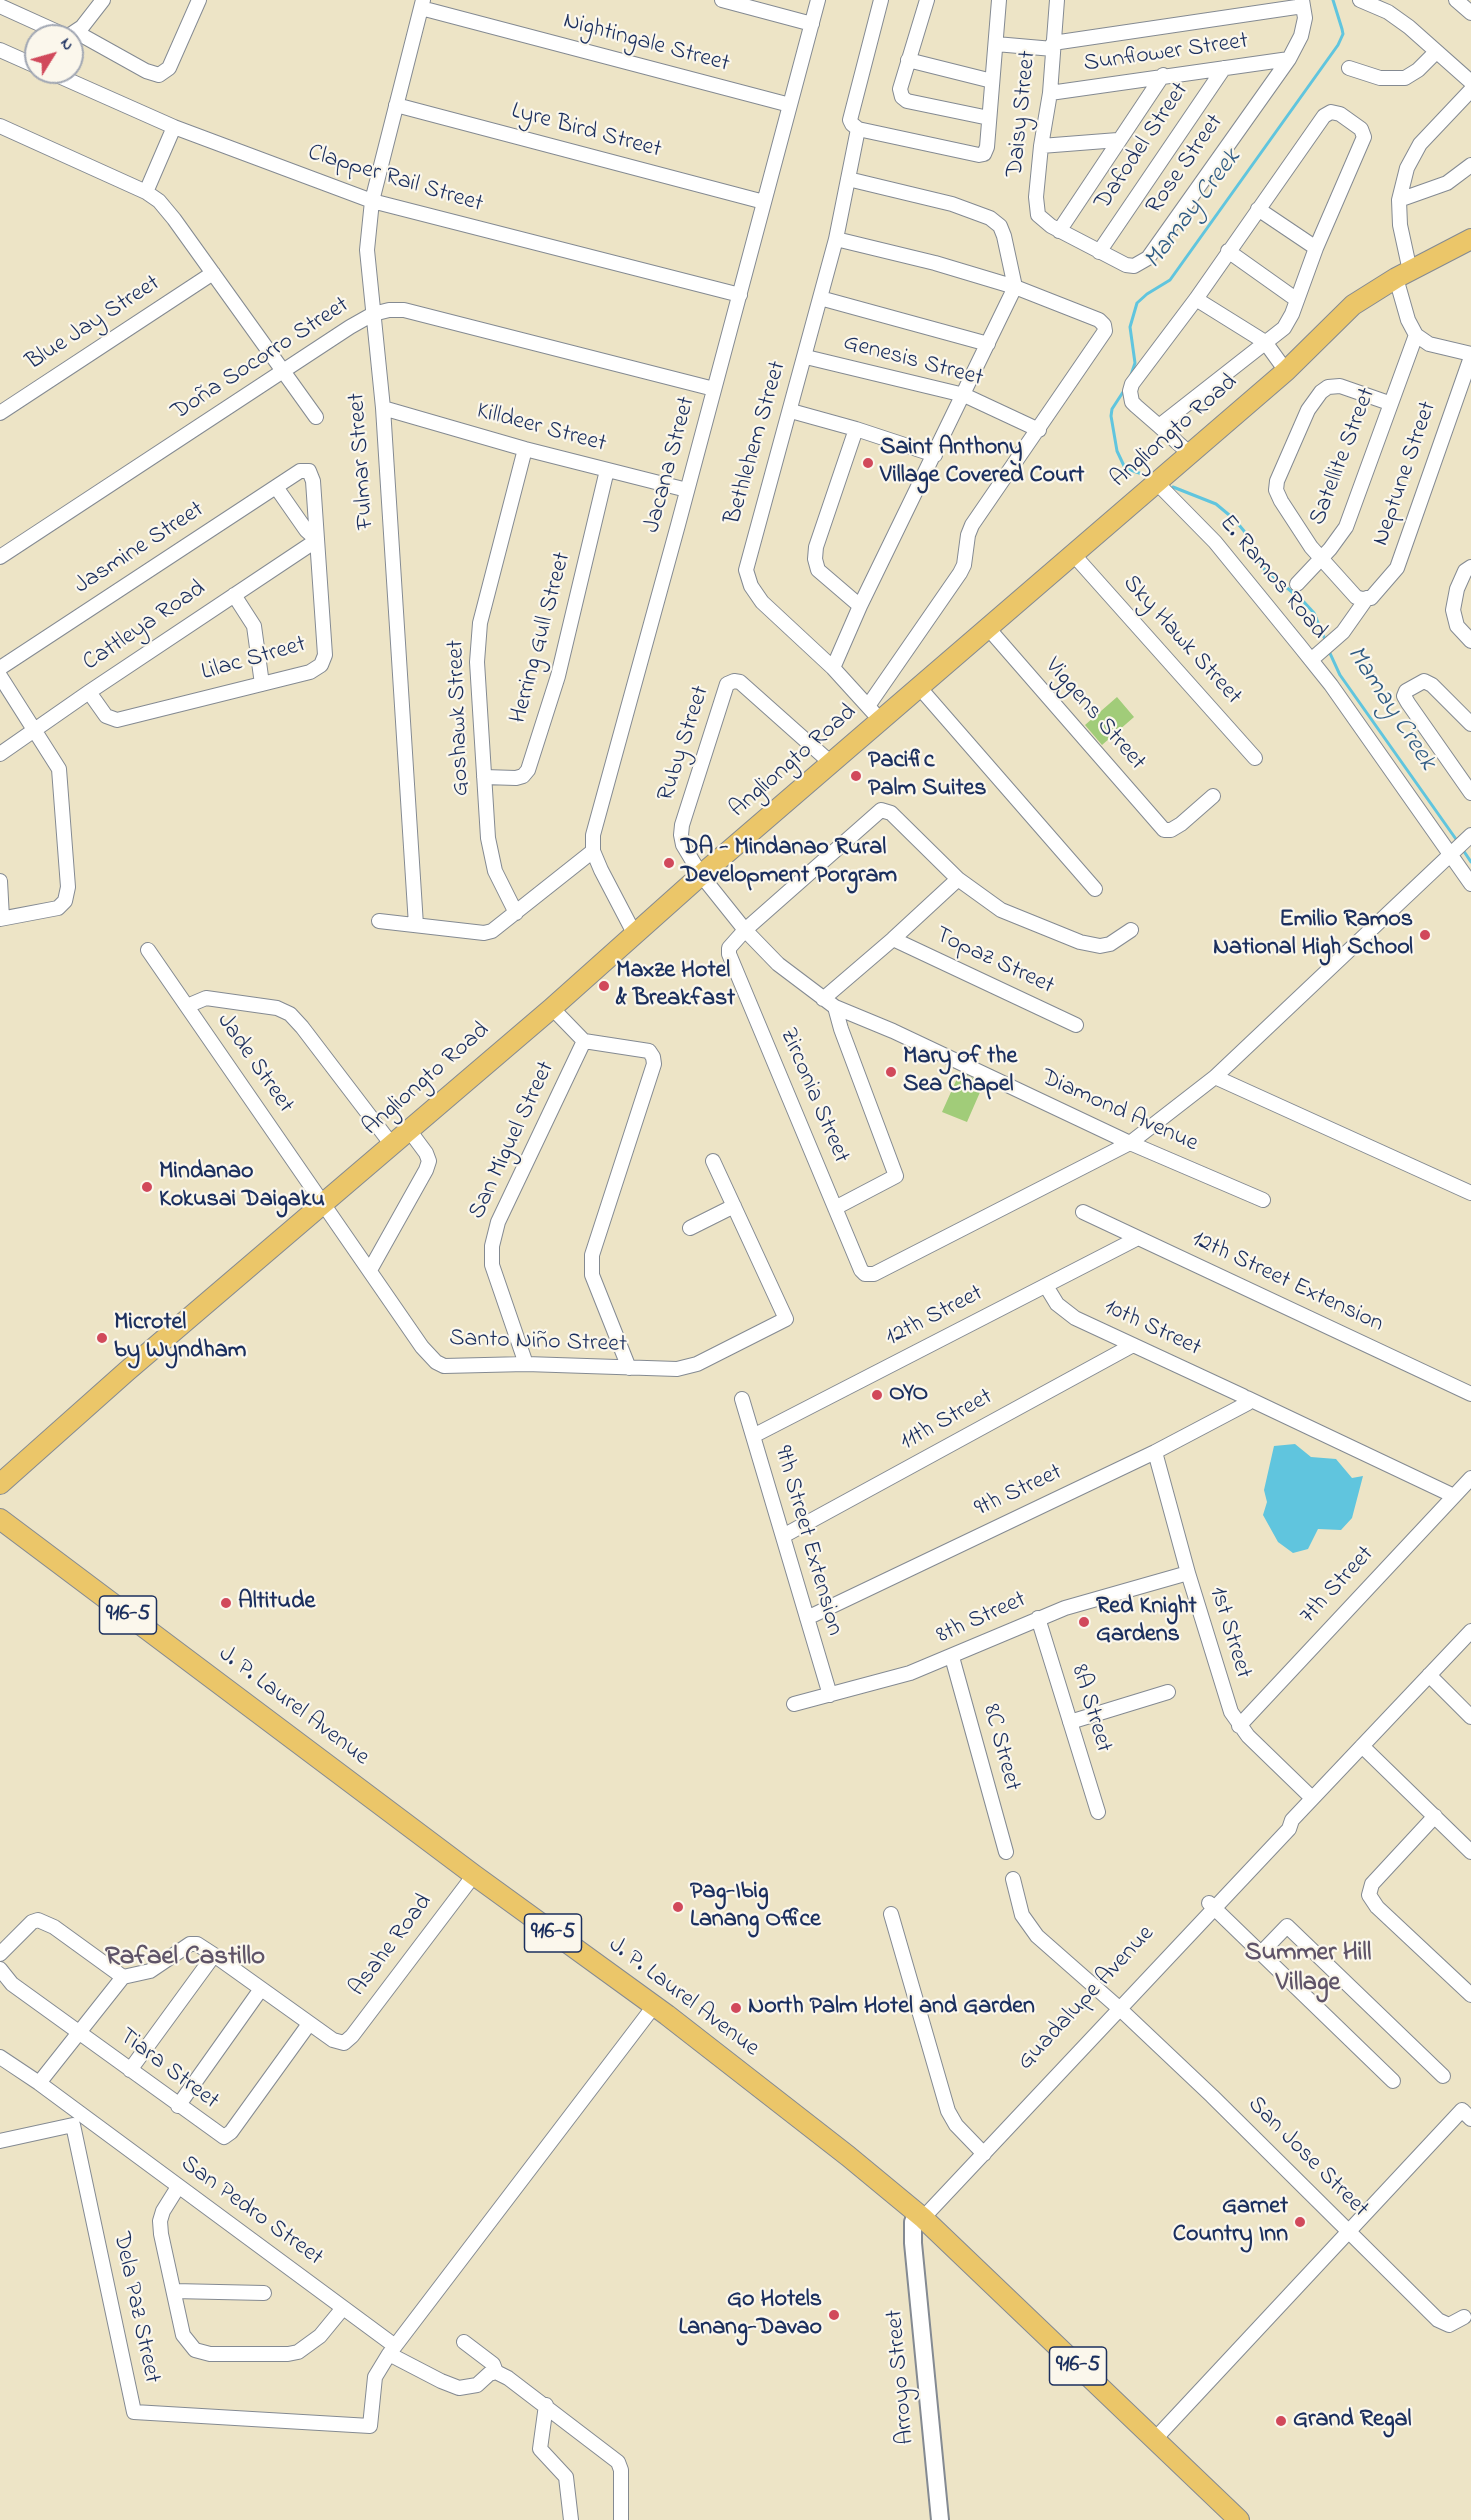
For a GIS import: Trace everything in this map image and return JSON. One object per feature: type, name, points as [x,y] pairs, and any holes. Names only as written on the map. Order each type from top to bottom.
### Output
[{"type":"main road","name":"Angliongto Road","points":[[0,1484],[119,1378],[552,1008],[831,763],[874,713],[919,687],[1287,371],[1353,305],[1403,274],[1471,239]]},
{"type":"main road","name":"J. P. Laurel Avenue","points":[[0,1519],[474,1875],[654,2006],[848,2156],[1155,2439],[1239,2520]]},
{"type":"street","points":[[84,41],[159,75],[169,69],[199,0]]},
{"type":"street","points":[[722,0],[812,24]]},
{"type":"street","name":"Jacana Street","points":[[593,851],[592,835],[818,0]]},
{"type":"street","name":"Bethlehem Street","points":[[874,713],[833,668],[762,602],[751,586],[746,570],[806,357],[836,239],[858,129],[850,120],[881,0]]},
{"type":"street","points":[[927,0],[900,90],[904,99],[989,118]]},
{"type":"street","points":[[858,129],[979,155],[984,154],[987,147],[999,0]]},
{"type":"street","name":"Daisy Street","points":[[1055,228],[1038,215],[1036,207],[1041,146],[1050,93],[1057,0]]},
{"type":"street","points":[[1360,0],[1388,12],[1471,82]]},
{"type":"street","points":[[1456,0],[1471,14]]},
{"type":"street","points":[[79,24],[99,1]]},
{"type":"street","points":[[996,44],[1053,46],[1303,3]]},
{"type":"street","name":"Rose Street","points":[[1055,228],[1126,265],[1134,266],[1148,258],[1288,59],[1301,36],[1305,18],[1303,3]]},
{"type":"street","name":"Fulmar Street","points":[[416,925],[382,408],[367,250],[372,201],[422,4]]},
{"type":"street","name":"Nightingale Street","points":[[422,4],[790,105]]},
{"type":"street","points":[[0,6],[45,24]]},
{"type":"street","points":[[0,50],[24,61]]},
{"type":"street","points":[[1349,68],[1380,78],[1405,78],[1418,70],[1436,52]]},
{"type":"street","name":"Sunflower Street","points":[[1050,93],[1163,75],[1288,59]]},
{"type":"street","points":[[908,60],[992,81]]},
{"type":"street","name":"Dafodel Street","points":[[1100,252],[1224,68]]},
{"type":"street","points":[[1055,228],[1163,75]]},
{"type":"street","name":"Clapper Rail Street","points":[[77,84],[174,127],[372,201],[740,295]]},
{"type":"street","points":[[1471,90],[1420,144],[1407,168],[1399,200],[1408,320],[1416,335],[1429,344],[1471,356]]},
{"type":"street","name":"Lyre Bird Street","points":[[396,105],[764,202]]},
{"type":"street","points":[[1159,426],[1284,328],[1298,300],[1316,248],[1364,134],[1361,129],[1340,114],[1331,112],[1324,116],[1228,250],[1196,299],[1132,384],[1130,398],[1159,426],[1189,453]]},
{"type":"street","points":[[0,126],[146,192],[166,208],[316,417]]},
{"type":"street","points":[[146,192],[174,127]]},
{"type":"street","points":[[1041,146],[1118,140]]},
{"type":"street","points":[[1399,200],[1447,183],[1471,165]]},
{"type":"street","points":[[833,668],[860,606],[1015,287],[1004,236],[1000,226],[990,218],[952,204],[848,179]]},
{"type":"street","points":[[1258,209],[1316,248]]},
{"type":"street","points":[[836,239],[935,263],[1015,287],[1099,320],[1104,325],[1105,331],[972,525],[968,535],[964,565],[960,573],[874,713]]},
{"type":"street","points":[[1228,250],[1298,300]]},
{"type":"street","name":"Blue Jay Street","points":[[0,412],[213,273]]},
{"type":"street","points":[[820,298],[988,344]]},
{"type":"street","points":[[1196,299],[1265,342],[1287,371]]},
{"type":"street","name":"Doña Socorro Street","points":[[0,557],[283,371],[373,314],[389,310],[404,310],[714,389]]},
{"type":"street","name":"Satellite Street","points":[[1297,584],[1346,526],[1389,403],[1416,335]]},
{"type":"street","name":"Neptune Street","points":[[1311,660],[1343,632],[1369,598],[1397,568],[1471,356]]},
{"type":"street","name":"Genesis Street","points":[[806,357],[964,395],[1039,430]]},
{"type":"street","points":[[1369,598],[1356,597],[1320,559],[1286,511],[1276,490],[1277,481],[1308,410],[1321,392],[1333,386],[1389,403]]},
{"type":"street","name":"Killdeer Street","points":[[382,408],[525,449],[687,490]]},
{"type":"street","points":[[791,411],[935,455]]},
{"type":"street","points":[[856,429],[816,547],[815,559],[818,570],[860,606]]},
{"type":"street","name":"Goshawk Street","points":[[516,913],[495,871],[488,838],[477,662],[480,623],[525,449]]},
{"type":"street","name":"Jasmine Street","points":[[0,668],[300,471],[306,470]]},
{"type":"street","name":"Lilac Street","points":[[88,692],[106,716],[117,720],[316,670],[324,661],[313,478],[306,470]]},
{"type":"street","name":"Herring Gull Street","points":[[484,777],[516,778],[523,776],[528,770],[558,676],[607,470]]},
{"type":"street","name":"E. Ramos Road","points":[[1156,482],[1215,542],[1461,845],[1471,884]]},
{"type":"street","points":[[276,487],[306,530],[317,540]]},
{"type":"street","name":"Cattleya Road","points":[[0,754],[88,692],[317,540]]},
{"type":"street","name":"Sky Hawk Street","points":[[1073,554],[1255,758]]},
{"type":"street","points":[[1471,567],[1465,570],[1457,589],[1453,610],[1457,626],[1471,641]]},
{"type":"street","points":[[234,595],[254,626],[262,684]]},
{"type":"street","name":"Viggens Street","points":[[988,628],[1167,831],[1181,824],[1213,796]]},
{"type":"street","points":[[0,676],[56,762],[61,776],[68,896],[62,905],[53,910],[1,918],[0,881]]},
{"type":"street","name":"Ruby Street","points":[[701,875],[683,845],[682,825],[727,684],[734,681],[740,682],[831,763]]},
{"type":"street","points":[[1471,724],[1432,685],[1424,681],[1406,691],[1404,696],[1471,793]]},
{"type":"street","points":[[919,687],[1095,889]]},
{"type":"street","points":[[745,930],[881,810],[891,813],[958,879],[1001,910],[1080,942],[1100,946],[1110,944],[1131,930]]},
{"type":"street","points":[[1130,1143],[1215,1077],[1461,845]]},
{"type":"street","points":[[379,921],[484,933],[492,931],[593,851],[635,935]]},
{"type":"street","name":"Diamond Avenue","points":[[701,875],[745,930],[778,964],[829,1003],[1130,1143],[1263,1200]]},
{"type":"street","points":[[835,1208],[896,1176],[841,1029],[829,1003],[958,879]]},
{"type":"street","name":"Zirconia Street","points":[[745,930],[729,948],[729,954],[861,1270],[865,1274],[874,1274],[1130,1143]]},
{"type":"street","name":"Topaz Street","points":[[893,939],[1076,1025]]},
{"type":"street","name":"Jade Street","points":[[148,950],[323,1203]]},
{"type":"street","points":[[187,1006],[196,1000],[206,998],[277,1008],[290,1014],[392,1145]]},
{"type":"street","points":[[552,1008],[584,1041],[649,1051],[654,1064],[592,1255],[592,1275],[629,1368]]},
{"type":"street","name":"San Miguel Street","points":[[526,1364],[492,1265],[492,1246],[498,1222],[584,1041]]},
{"type":"street","points":[[1215,1077],[1471,1193]]},
{"type":"street","points":[[370,1270],[429,1161],[426,1153],[409,1130]]},
{"type":"street","points":[[690,1228],[734,1206],[713,1161]]},
{"type":"street","name":"Santo Niño Street","points":[[323,1203],[422,1347],[436,1362],[444,1366],[526,1364],[629,1368],[688,1367],[786,1319],[734,1206]]},
{"type":"street","name":"12th Street Extension","points":[[1083,1212],[1471,1394]]},
{"type":"street","name":"12th Street","points":[[753,1436],[1138,1238]]},
{"type":"street","name":"10th Street","points":[[1046,1286],[1057,1304],[1067,1313],[1454,1496]]},
{"type":"street","name":"11th Street","points":[[783,1536],[1133,1345]]},
{"type":"street","name":"9th Street Extension","points":[[742,1399],[830,1695]]},
{"type":"street","name":"9th Street","points":[[807,1618],[1155,1452],[1247,1400]]},
{"type":"street","name":"1st Street","points":[[1155,1452],[1225,1697],[1239,1726],[1312,1798]]},
{"type":"street","name":"7th Street","points":[[1239,1726],[1471,1478]]},
{"type":"street","name":"8th Street","points":[[794,1704],[910,1673],[1065,1608],[1188,1573]]},
{"type":"street","name":"8A Street","points":[[1038,1618],[1098,1812]]},
{"type":"street","name":"Guadalupe Avenue","points":[[918,2220],[1262,1852],[1282,1824],[1292,1820],[1471,1631]]},
{"type":"street","name":"8C Street","points":[[952,1657],[1006,1852]]},
{"type":"street","points":[[1429,1675],[1471,1717]]},
{"type":"street","points":[[1070,1722],[1168,1692]]},
{"type":"street","points":[[1362,1746],[1471,1852]]},
{"type":"street","points":[[1435,1816],[1372,1884],[1369,1895],[1377,1907],[1471,1995]]},
{"type":"street","name":"Asahe Road","points":[[309,2024],[333,2040],[344,2043],[352,2036],[474,1875]]},
{"type":"street","name":"San Jose Street","points":[[1013,1879],[1023,1915],[1031,1931],[1117,2006],[1212,2096],[1443,2324],[1452,2325],[1464,2317]]},
{"type":"street","points":[[1211,1906],[1393,2081]]},
{"type":"street","points":[[891,1914],[948,2111],[957,2125],[981,2151]]},
{"type":"street","points":[[0,1954],[32,1922],[38,1920],[54,1927],[123,1977]]},
{"type":"street","points":[[1261,1953],[1287,1926],[1443,2076]]},
{"type":"street","points":[[39,2083],[123,1977],[150,1971],[190,1944],[197,1944],[214,1955],[309,2024]]},
{"type":"street","points":[[130,2070],[214,1955]]},
{"type":"street","name":"Tiara Street","points":[[0,1969],[12,1984],[224,2138],[231,2132],[309,2024]]},
{"type":"street","points":[[178,2106],[261,1989]]},
{"type":"street","points":[[392,2350],[654,2006]]},
{"type":"street","name":"San Pedro Street","points":[[0,2057],[39,2083],[77,2120],[178,2187],[343,2308],[392,2350],[441,2381],[459,2388],[477,2385],[489,2374],[496,2372]]},
{"type":"street","points":[[1155,2439],[1462,2110],[1471,2118]]},
{"type":"street","points":[[0,2141],[77,2120]]},
{"type":"street","name":"Dela Paz Street","points":[[77,2120],[134,2412],[370,2426],[375,2378],[392,2350]]},
{"type":"street","points":[[178,2187],[169,2200],[160,2221],[161,2234],[183,2335],[195,2350],[210,2354],[298,2352],[320,2336],[343,2308]]},
{"type":"street","name":"Arroyo Street","points":[[918,2220],[939,2520]]},
{"type":"street","points":[[174,2291],[264,2293]]},
{"type":"street","points":[[464,2343],[493,2364],[496,2372],[546,2405],[618,2462],[621,2470],[621,2520]]},
{"type":"street","points":[[546,2405],[540,2449],[566,2477],[571,2520]]},
{"type":"green space","points":[[1117,697],[1134,717],[1102,745],[1085,725]]},
{"type":"green space","points":[[960,1072],[984,1083],[967,1122],[942,1112]]},
{"type":"water","points":[[1295,1444],[1311,1457],[1336,1459],[1352,1478],[1363,1476],[1352,1518],[1341,1530],[1318,1529],[1308,1549],[1293,1553],[1278,1542],[1263,1515],[1267,1502],[1264,1490],[1274,1446]]},
{"type":"waterway","name":"Mamay Creek","points":[[1131,375],[1135,363],[1130,327],[1137,303],[1170,280],[1338,45],[1343,34],[1333,0]]},
{"type":"waterway","name":"Mamay Creek","points":[[1125,389],[1112,409],[1111,416],[1117,451],[1125,468],[1142,474]]},
{"type":"waterway","name":"Mamay Creek","points":[[1173,487],[1216,504],[1234,519],[1244,531],[1264,569],[1314,613],[1326,642]]},
{"type":"waterway","name":"Mamay Creek","points":[[1329,651],[1340,675],[1458,842]]},
{"type":"waterway","name":"Mamay Creek","points":[[1463,850],[1471,862]]},
{"type":"place","name":"Saint Anthony Village Covered Court","points":[[868,463]]},
{"type":"place","name":"Pacific Palm Suites","points":[[856,776]]},
{"type":"place","name":"DA - Mindanao Rural Development Porgram","points":[[669,863]]},
{"type":"place","name":"Emilio Ramos National High School","points":[[1425,935]]},
{"type":"place","name":"Maxze Hotel & Breakfast","points":[[604,986]]},
{"type":"place","name":"Mary of the Sea Chapel","points":[[891,1072]]},
{"type":"place","name":"Mindanao Kokusai Daigaku","points":[[147,1187]]},
{"type":"place","name":"Microtel by Wyndham","points":[[102,1338]]},
{"type":"place","name":"OYO","points":[[877,1395]]},
{"type":"place","name":"Altitude","points":[[226,1603]]},
{"type":"place","name":"Red Knight Gardens","points":[[1084,1622]]},
{"type":"place","name":"Pag-Ibig Lanang Office","points":[[678,1907]]},
{"type":"place","name":"North Palm Hotel and Garden","points":[[736,2008]]},
{"type":"place","name":"Garnet Country Inn","points":[[1300,2222]]},
{"type":"place","name":"Go Hotels Lanang-Davao","points":[[834,2315]]},
{"type":"place","name":"Grand Regal","points":[[1281,2421]]},
{"type":"district","name":"Rafael Castillo","points":[[185,1959]]},
{"type":"district","name":"Summer Hill Village","points":[[1308,1970]]}]
